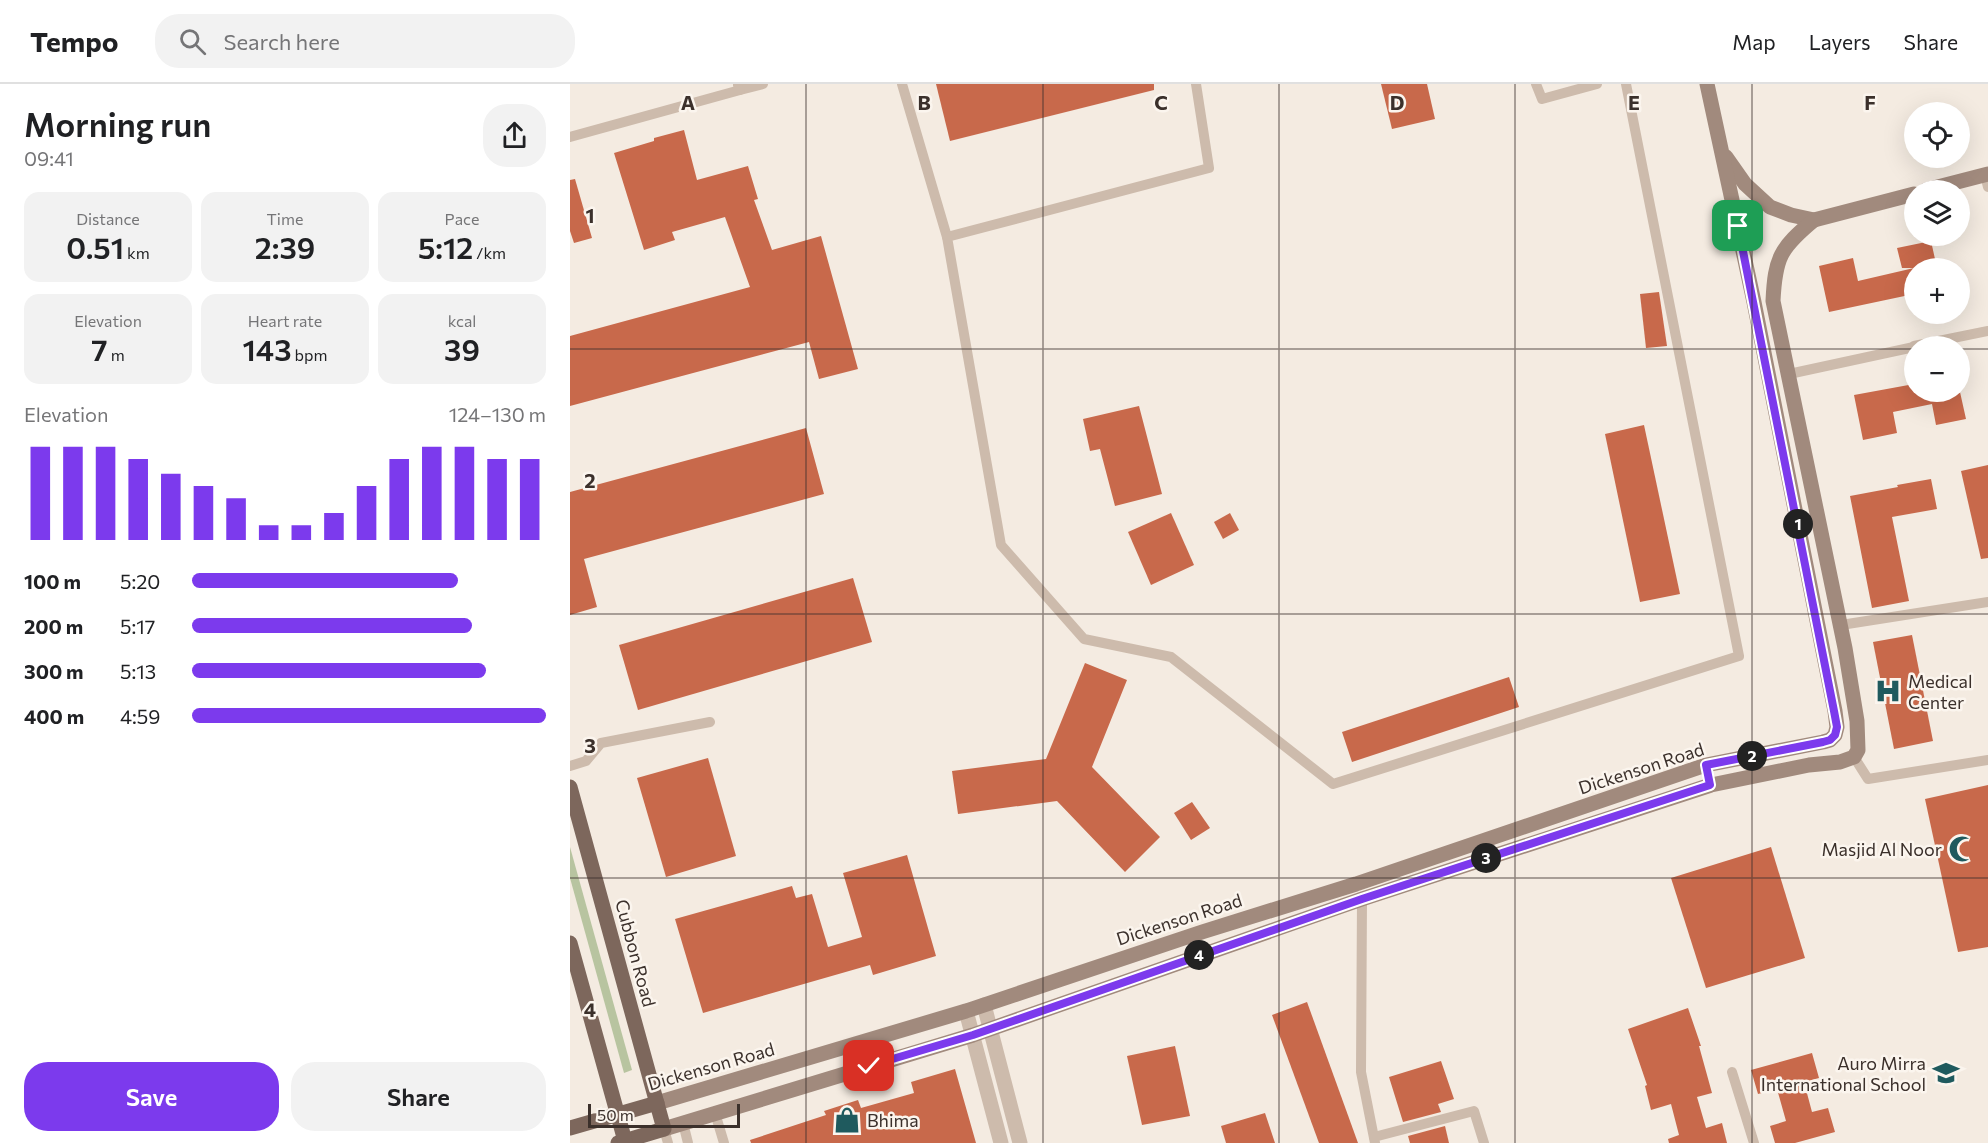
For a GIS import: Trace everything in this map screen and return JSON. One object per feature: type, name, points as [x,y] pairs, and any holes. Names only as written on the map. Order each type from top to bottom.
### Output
[{"type":"main road","name":"Dickenson Road","points":[[570,1128],[966,1011],[1202,932],[1356,884],[1706,765],[1830,740],[1835,735],[1837,727],[1823,651],[1707,84]]},
{"type":"main road","points":[[1722,151],[1744,184],[1770,207],[1814,220]]},
{"type":"main road","points":[[1970,181],[1987,178]]},
{"type":"main road","points":[[1854,757],[1858,750],[1857,722],[1845,648],[1773,301],[1775,273],[1785,247],[1814,220],[1904,197]]},
{"type":"main road","points":[[1784,453],[1804,451]]},
{"type":"main road","points":[[1823,651],[1845,648]]},
{"type":"main road","name":"Dickenson Road","points":[[622,1142],[666,1136],[682,1123],[973,1035],[1362,899],[1710,785],[1809,765],[1840,762],[1854,757]]},
{"type":"main road","points":[[1706,765],[1710,785]]},
{"type":"main road","name":"Cubbon Road","points":[[570,787],[666,1136]]},
{"type":"main road","points":[[570,943],[622,1142]]},
{"type":"street","points":[[984,1005],[1020,1143]]},
{"type":"street","points":[[966,1011],[1001,1143]]},
{"type":"lane","points":[[570,137],[739,87],[763,84]]},
{"type":"lane","points":[[902,84],[947,237],[1001,545],[1084,639],[1171,657],[1333,784],[1739,656],[1626,84]]},
{"type":"lane","points":[[947,237],[1209,168],[1196,84]]},
{"type":"lane","points":[[1536,84],[1542,99],[1598,84]]},
{"type":"lane","points":[[1963,336],[1988,331]]},
{"type":"lane","points":[[1789,374],[1904,348]]},
{"type":"lane","points":[[1841,625],[1988,602]]},
{"type":"lane","points":[[570,766],[586,761],[601,743],[710,722]]},
{"type":"lane","points":[[1854,757],[1868,779],[1988,760]]},
{"type":"lane","points":[[1362,899],[1361,1072],[1375,1140],[1474,1111],[1484,1143]]},
{"type":"lane","points":[[1732,1071],[1754,1143]]},
{"type":"lane","points":[[715,1113],[724,1143]]},
{"type":"lane","points":[[682,1123],[688,1143]]},
{"type":"green space","points":[[570,847],[632,1070],[624,1073],[570,878]]},
{"type":"building","points":[[936,84],[1154,84],[1154,90],[950,141]]},
{"type":"building","points":[[1381,84],[1427,84],[1435,119],[1392,129]]},
{"type":"building","points":[[684,130],[697,180],[748,166],[758,199],[754,200],[772,250],[821,236],[858,369],[819,379],[809,342],[570,406],[570,336],[750,287],[725,217],[672,232],[675,240],[644,250],[614,153]]},
{"type":"building","points":[[575,179],[592,238],[574,243],[570,231],[570,180]]},
{"type":"building","points":[[1932,246],[1935,258],[1904,258],[1904,268],[1902,268],[1897,248]]},
{"type":"building","points":[[1853,258],[1858,281],[1904,270],[1904,296],[1829,312],[1819,266]]},
{"type":"building","points":[[1659,292],[1667,346],[1646,348],[1640,294]]},
{"type":"building","points":[[1904,386],[1904,402],[1962,402],[1966,419],[1936,425],[1932,404],[1893,412],[1897,433],[1863,440],[1854,395]]},
{"type":"building","points":[[1139,406],[1162,494],[1115,506],[1100,449],[1090,451],[1083,419]]},
{"type":"building","points":[[1644,425],[1680,594],[1640,602],[1605,434]]},
{"type":"building","points":[[806,428],[824,494],[584,559],[597,607],[570,615],[570,492]]},
{"type":"building","points":[[1988,465],[1988,558],[1981,559],[1961,471]]},
{"type":"building","points":[[1931,479],[1937,509],[1892,517],[1909,601],[1872,608],[1850,496]]},
{"type":"building","points":[[1171,513],[1194,565],[1151,585],[1128,532]]},
{"type":"building","points":[[1230,513],[1239,530],[1223,539],[1214,522]]},
{"type":"building","points":[[853,578],[872,642],[638,710],[619,645]]},
{"type":"building","points":[[1912,635],[1933,741],[1894,749],[1873,642]]},
{"type":"building","points":[[1085,663],[1127,680],[1092,767],[1160,837],[1125,872],[1057,801],[958,814],[952,771],[1046,759]]},
{"type":"building","points":[[1509,677],[1519,707],[1352,762],[1342,732]]},
{"type":"building","points":[[708,758],[736,856],[666,877],[637,778]]},
{"type":"building","name":"Masjid Al Noor","points":[[1988,785],[1988,947],[1958,952],[1925,799]]},
{"type":"building","points":[[1192,802],[1210,828],[1191,840],[1174,813]]},
{"type":"building","points":[[1771,847],[1805,958],[1706,988],[1671,878]]},
{"type":"building","points":[[907,855],[936,956],[873,975],[870,965],[703,1013],[675,919],[792,886],[796,898],[812,894],[828,947],[862,937],[843,873]]},
{"type":"building","points":[[1307,1002],[1358,1143],[1319,1143],[1272,1015]]},
{"type":"building","points":[[1688,1008],[1701,1046],[1699,1046],[1712,1093],[1697,1097],[1706,1128],[1722,1123],[1727,1143],[1669,1143],[1668,1139],[1679,1135],[1671,1104],[1651,1110],[1645,1086],[1647,1085],[1628,1029]]},
{"type":"building","points":[[1175,1046],[1190,1116],[1142,1125],[1127,1056]]},
{"type":"building","points":[[1812,1053],[1819,1078],[1804,1082],[1812,1112],[1828,1108],[1835,1132],[1795,1143],[1775,1143],[1770,1126],[1786,1121],[1777,1089],[1758,1094],[1751,1070]]},
{"type":"building","points":[[1441,1061],[1454,1099],[1438,1104],[1441,1112],[1403,1122],[1389,1077]]},
{"type":"building","points":[[955,1069],[976,1143],[751,1143],[750,1140],[826,1115],[824,1111],[858,1100],[861,1108],[914,1093],[911,1082]]},
{"type":"building","points":[[1265,1113],[1275,1143],[1226,1143],[1221,1126]]},
{"type":"building","points":[[1445,1126],[1449,1143],[1410,1143],[1408,1136]]},
{"type":"place","name":"Medical Center","points":[[1888,691]]},
{"type":"place","name":"Masjid Al Noor","points":[[1962,849]]},
{"type":"place","name":"Auro Mirra International School","points":[[1946,1073]]},
{"type":"place","name":"Bhima","points":[[847,1120]]},
{"type":"route","points":[[869,1066],[973,1035],[1362,899],[1710,785],[1706,765],[1830,740],[1835,735],[1837,727],[1738,226]]}]
